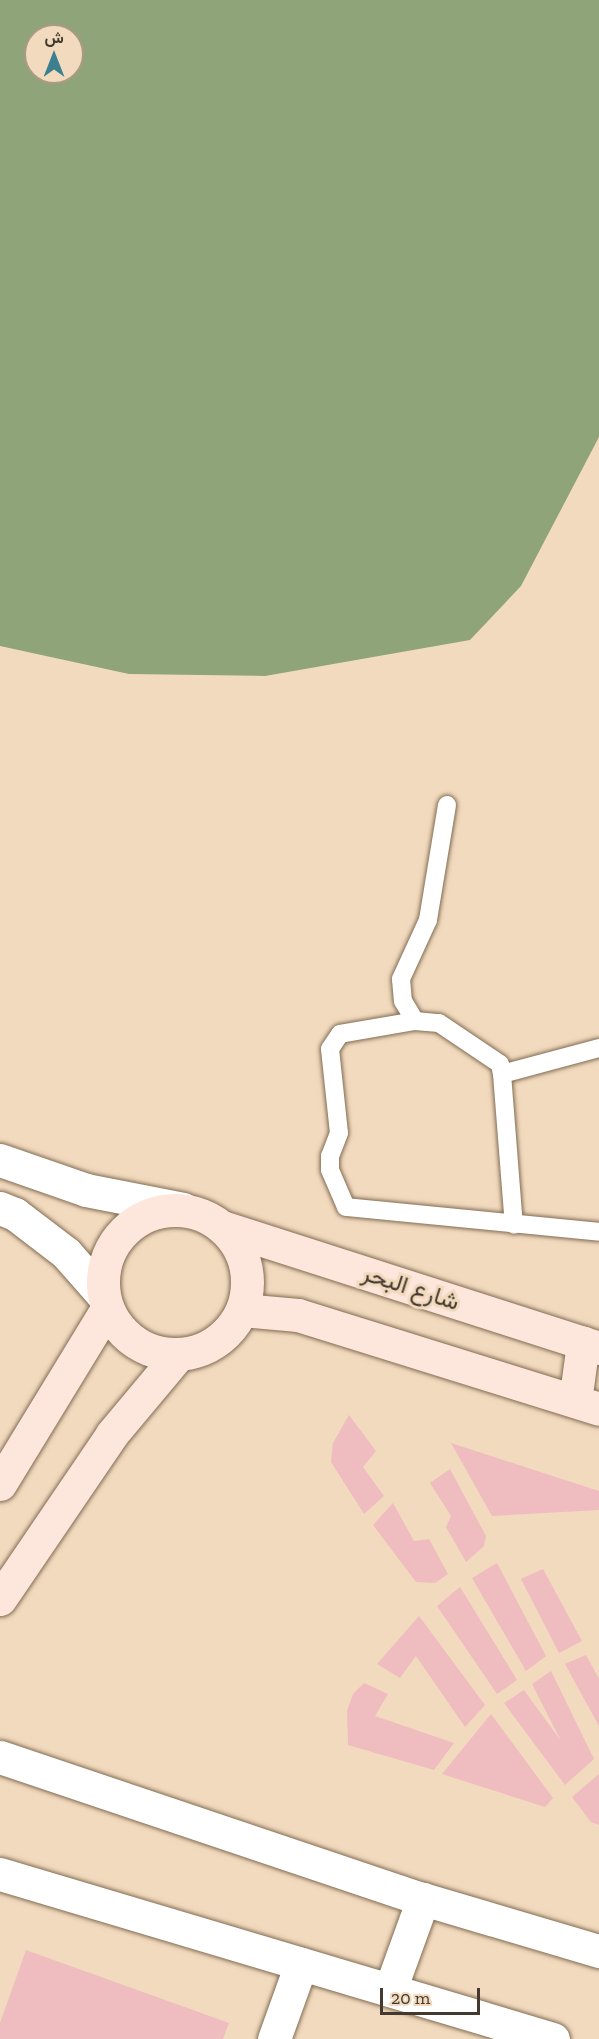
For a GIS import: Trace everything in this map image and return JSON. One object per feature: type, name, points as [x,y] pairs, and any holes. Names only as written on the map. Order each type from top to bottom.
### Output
[{"type":"main road","points":[[0,1484],[104,1302],[104,1261],[121,1232],[150,1213],[183,1209],[204,1215],[222,1227],[241,1251],[248,1280],[242,1310],[227,1333],[205,1348],[178,1355],[140,1345],[123,1334],[104,1302]]},
{"type":"main road","name":"شارع البحر","points":[[222,1227],[591,1346]]},
{"type":"main road","points":[[242,1310],[298,1315],[587,1405],[591,1346]]},
{"type":"main road","points":[[0,1599],[112,1434],[178,1355]]},
{"type":"street","points":[[0,1160],[39,1175],[134,1202],[183,1209]]},
{"type":"street","points":[[39,1175],[8,1211],[66,1253],[104,1302]]},
{"type":"street","points":[[0,1757],[423,1899],[599,1951]]},
{"type":"street","points":[[0,1874],[390,1990],[537,2037]]},
{"type":"street","points":[[390,1990],[423,1899]]},
{"type":"street","points":[[274,2039],[301,1964]]},
{"type":"lane","points":[[415,1021],[403,1001],[401,979],[428,920],[447,806]]},
{"type":"lane","points":[[514,1225],[500,1064],[439,1023],[415,1021],[340,1034],[330,1049],[339,1133],[330,1156],[330,1170],[346,1207],[514,1225],[599,1232]]},
{"type":"lane","points":[[502,1074],[599,1048]]},
{"type":"shaded area","points":[[0,0],[599,0],[599,437],[521,586],[470,640],[265,676],[129,674],[0,646]]},
{"type":"shaded area","points":[[349,1415],[376,1451],[363,1467],[384,1496],[364,1514],[331,1462],[333,1443]]},
{"type":"shaded area","points":[[451,1443],[599,1491],[599,1510],[492,1516]]},
{"type":"shaded area","points":[[450,1469],[486,1536],[484,1546],[466,1562],[446,1527],[451,1516],[430,1483]]},
{"type":"shaded area","points":[[393,1503],[414,1541],[429,1539],[448,1574],[435,1583],[416,1582],[373,1525]]},
{"type":"shaded area","points":[[497,1563],[546,1656],[526,1671],[472,1578]]},
{"type":"shaded area","points":[[543,1569],[582,1641],[559,1653],[521,1579]]},
{"type":"shaded area","points":[[460,1587],[517,1680],[497,1694],[437,1606]]},
{"type":"shaded area","points":[[419,1616],[485,1705],[465,1727],[416,1656],[400,1678],[377,1664]]},
{"type":"shaded area","points":[[586,1655],[599,1679],[599,1726],[565,1664]]},
{"type":"shaded area","points":[[551,1671],[594,1759],[565,1785],[504,1703],[524,1690],[561,1741],[532,1684]]},
{"type":"shaded area","points":[[364,1683],[388,1694],[375,1716],[454,1743],[434,1770],[348,1745],[347,1711],[353,1694]]},
{"type":"shaded area","points":[[491,1714],[553,1798],[545,1807],[442,1774]]},
{"type":"shaded area","points":[[599,1774],[599,1825],[591,1822],[572,1797]]},
{"type":"shaded area","points":[[26,1950],[229,2023],[223,2039],[0,2039],[0,2023]]}]
